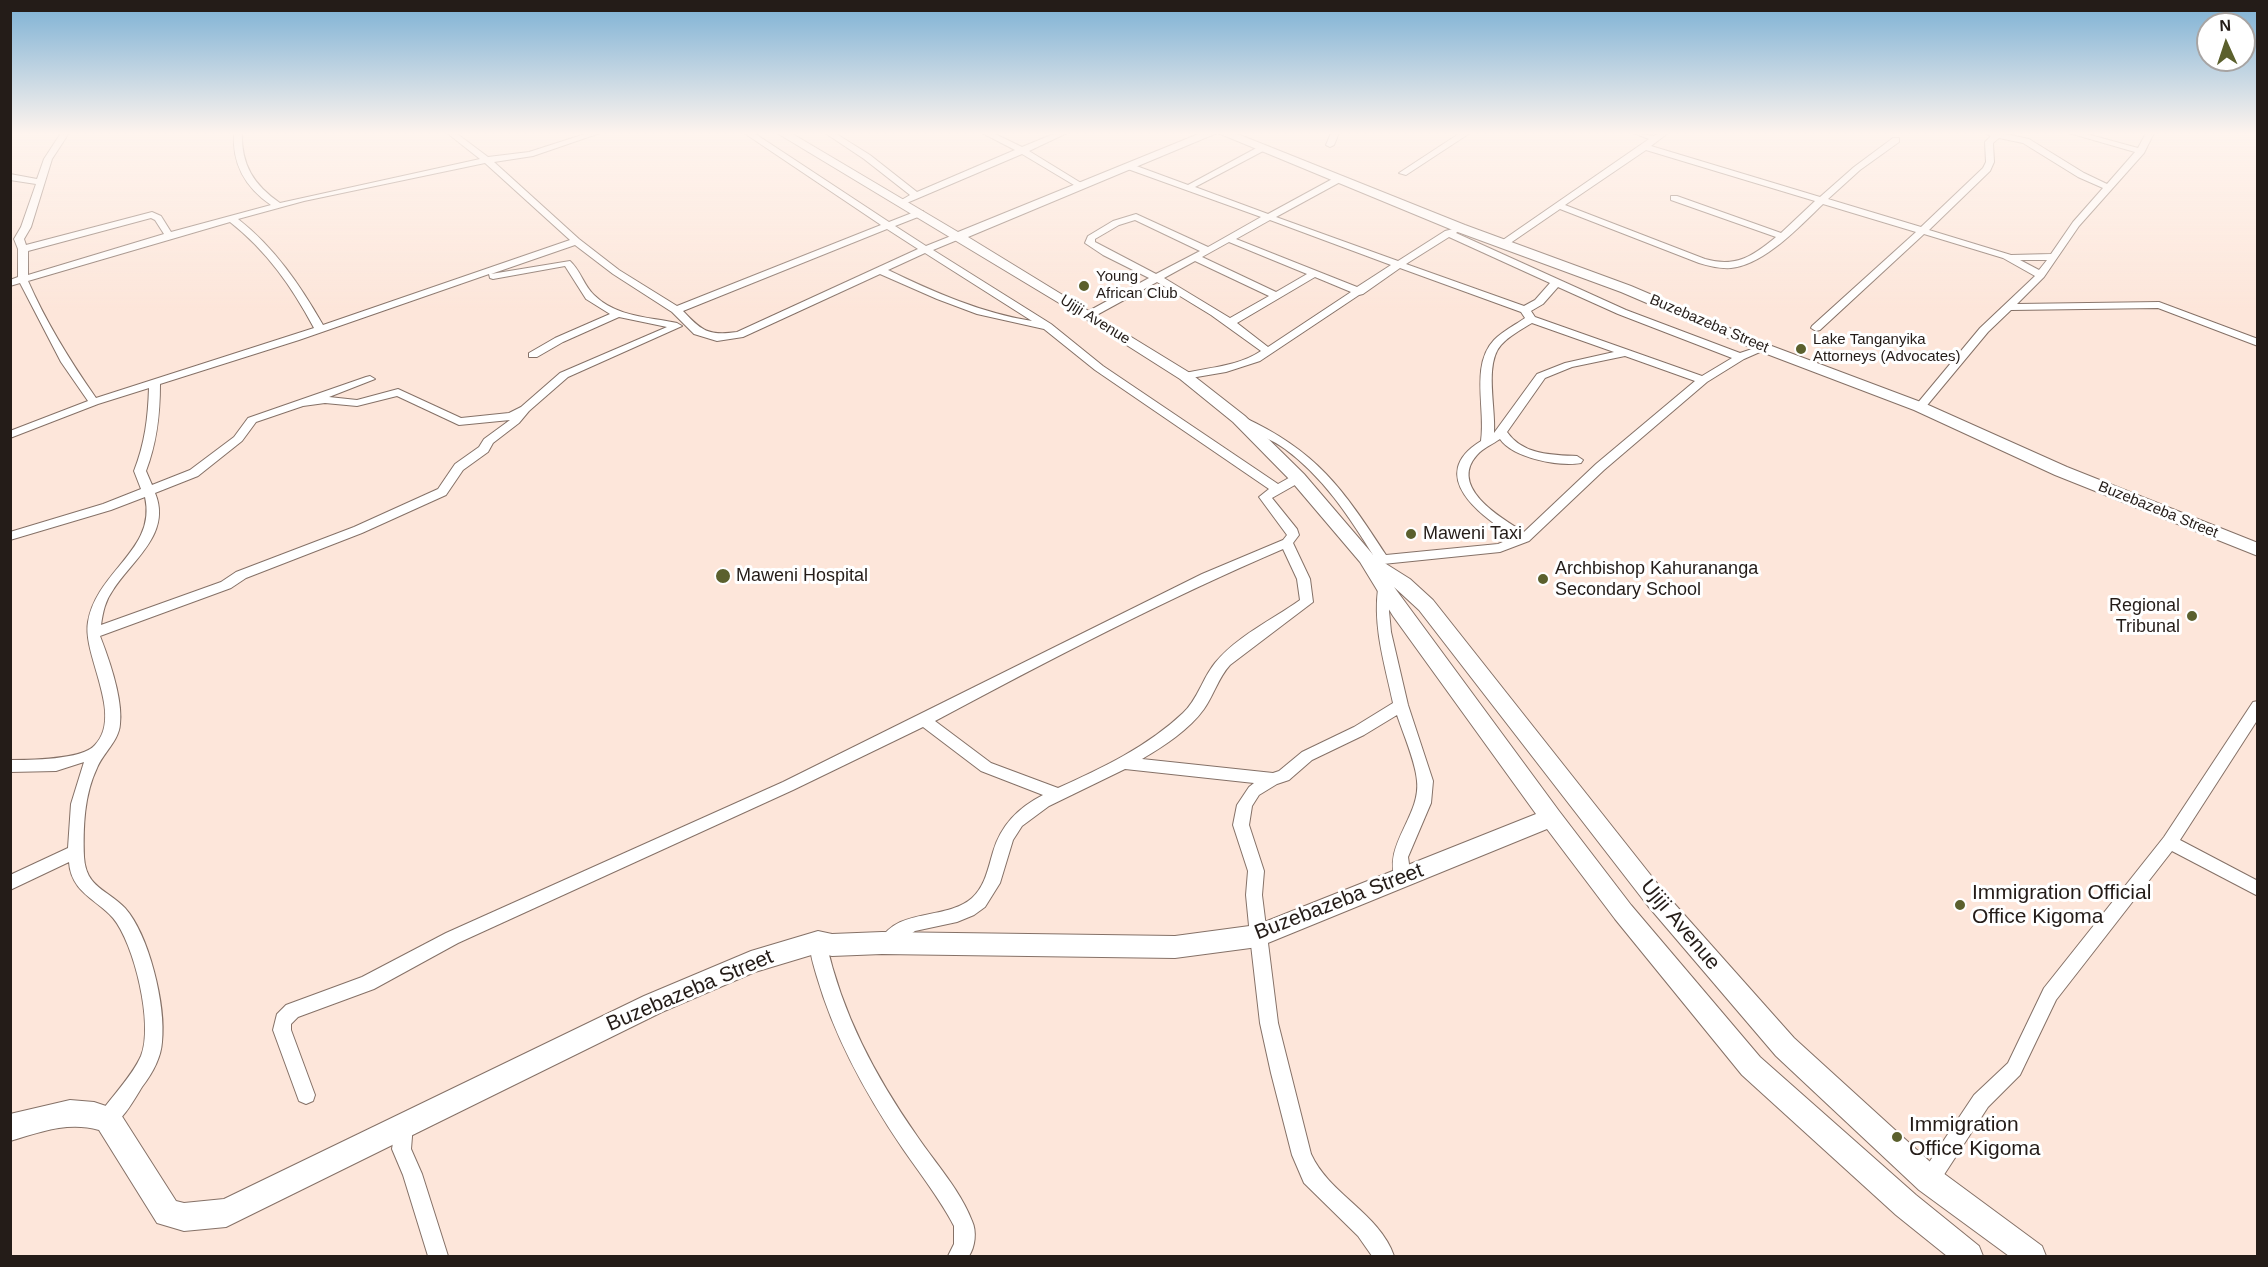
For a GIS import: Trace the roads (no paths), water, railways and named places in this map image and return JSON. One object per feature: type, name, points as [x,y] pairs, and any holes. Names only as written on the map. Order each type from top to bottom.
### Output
[{"type":"street","points":[[32,192],[27,227],[15,239],[23,249],[23,280],[66,362],[94,402]]},
{"type":"street","points":[[260,192],[279,206]]},
{"type":"street","points":[[10,283],[231,218],[342,192]]},
{"type":"street","points":[[525,192],[576,241],[616,272],[676,310],[698,332]]},
{"type":"street","points":[[837,192],[1047,326],[1099,368],[1276,489]]},
{"type":"street","name":"Ujiji Avenue","points":[[896,192],[909,199],[920,213],[1185,376],[1239,419],[1375,559],[1426,605],[1656,899],[1785,1047],[1929,1180],[2032,1257]]},
{"type":"street","points":[[902,192],[909,199],[925,192]]},
{"type":"street","points":[[450,283],[567,263],[573,267],[575,277],[589,296],[604,310],[616,315],[677,326],[717,338],[739,335],[926,249],[1067,192]]},
{"type":"street","points":[[1199,192],[1400,265],[1703,380]]},
{"type":"street","points":[[1089,315],[1315,192]]},
{"type":"street","name":"Buzebazeba Street","points":[[1368,192],[1454,231],[1503,244],[1626,289],[1764,348],[1920,407],[2061,471],[2258,550]]},
{"type":"street","points":[[1503,244],[1580,192]]},
{"type":"street","points":[[1790,192],[2006,256],[2031,259],[2053,257]]},
{"type":"street","points":[[1560,206],[1630,235],[1723,266],[1743,262],[1782,236],[1832,192]]},
{"type":"street","points":[[1816,328],[1887,261],[1924,231],[1964,192]]},
{"type":"street","points":[[1920,407],[1984,330],[2041,274],[2076,224],[2106,192]]},
{"type":"street","points":[[1674,198],[1782,236]]},
{"type":"street","points":[[676,310],[920,213]]},
{"type":"street","points":[[23,249],[152,215],[158,218],[169,235]]},
{"type":"street","points":[[1207,250],[1136,217],[1116,223],[1091,238],[1090,243],[1113,258],[1157,279],[1231,322],[1269,352]]},
{"type":"street","points":[[231,218],[249,232],[286,271],[320,328]]},
{"type":"street","points":[[1185,376],[1244,364],[1269,352],[1454,231],[1555,284],[1740,357]]},
{"type":"street","points":[[1229,239],[1360,292]]},
{"type":"street","points":[[10,435],[94,402],[576,241]]},
{"type":"street","points":[[2006,256],[2041,274]]},
{"type":"street","points":[[1196,258],[1277,296]]},
{"type":"street","points":[[880,270],[955,306],[1006,320],[1047,326]]},
{"type":"street","points":[[1231,322],[1315,273]]},
{"type":"street","points":[[1486,443],[1490,420],[1487,372],[1490,353],[1555,284]]},
{"type":"street","points":[[2007,307],[2159,305],[2258,343]]},
{"type":"street","points":[[533,355],[559,340],[616,315]]},
{"type":"street","points":[[93,633],[226,585],[241,575],[321,545],[439,494],[459,467],[484,449],[488,441],[515,421],[525,409],[564,375],[677,326]]},
{"type":"street","points":[[1239,419],[1293,447],[1326,476],[1375,559],[1500,548],[1525,538],[1600,467],[1703,380],[1740,357],[1764,348]]},
{"type":"street","points":[[1525,538],[1482,508],[1463,482],[1462,471],[1465,463],[1473,452],[1502,433],[1545,374],[1628,352]]},
{"type":"street","points":[[10,536],[69,520],[194,473],[211,463],[242,435],[252,420],[370,379]]},
{"type":"street","points":[[10,1128],[59,1112],[83,1112],[108,1119],[151,1056],[153,1029],[144,965],[135,941],[120,914],[80,877],[76,868],[78,804],[89,766],[108,737],[113,723],[93,633],[104,592],[152,528],[155,506],[151,490],[140,471],[149,448],[154,421],[155,383]]},
{"type":"street","points":[[300,403],[325,400],[357,403],[398,392],[459,422],[512,416],[525,409]]},
{"type":"street","points":[[1502,433],[1508,443],[1521,450],[1545,457],[1577,460]]},
{"type":"street","points":[[306,1095],[282,1030],[283,1020],[292,1011],[368,983],[452,938],[663,843],[924,720],[1033,662],[1207,577],[1287,543],[1293,535],[1291,529],[1265,500],[1267,495],[1276,489],[1298,478]]},
{"type":"street","points":[[887,943],[906,926],[919,921],[962,913],[977,904],[994,878],[1008,832],[1022,816],[1122,763],[1169,733],[1200,704],[1210,681],[1225,661],[1249,639],[1306,602],[1304,578],[1292,559],[1287,543]]},
{"type":"street","name":"Ujiji Avenue","points":[[1375,559],[1384,589],[1551,818],[1623,912],[1751,1066],[1906,1205],[1969,1257]]},
{"type":"street","points":[[1384,589],[1382,611],[1384,632],[1401,705],[1421,764],[1425,792],[1423,803],[1402,848],[1400,866],[1403,878]]},
{"type":"street","points":[[1384,1257],[1365,1229],[1311,1176],[1302,1155],[1269,1023],[1254,895],[1256,871],[1242,825],[1245,805],[1254,791],[1273,779],[1284,776],[1307,756],[1359,731],[1401,705]]},
{"type":"street","points":[[1929,1180],[1981,1101],[2014,1069],[2050,994],[2170,842],[2258,706]]},
{"type":"street","points":[[924,720],[986,767],[1059,795]]},
{"type":"street","points":[[10,766],[56,765],[98,752]]},
{"type":"street","points":[[1122,763],[1273,779]]},
{"type":"street","name":"Buzebazeba Street","points":[[108,1119],[166,1213],[184,1217],[226,1213],[404,1124],[706,980],[751,962],[818,942],[832,945],[887,943],[1175,947],[1258,936],[1551,818]]},
{"type":"street","points":[[2170,842],[2258,889]]},
{"type":"street","points":[[10,883],[77,851]]},
{"type":"street","points":[[818,942],[824,971],[837,1011],[867,1077],[964,1225],[964,1246],[958,1257]]},
{"type":"street","points":[[404,1124],[401,1149],[412,1174],[438,1257]]},
{"type":"place","name":"Young African Club","points":[[1084,286]]},
{"type":"place","name":"Lake Tanganyika Attorneys (Advocates)","points":[[1801,349]]},
{"type":"place","name":"Maweni Taxi","points":[[1411,534]]},
{"type":"place","name":"Maweni Hospital","points":[[723,576]]},
{"type":"place","name":"Archbishop Kahurananga Secondary School","points":[[1543,579]]},
{"type":"place","name":"Regional Tribunal","points":[[2192,616]]},
{"type":"place","name":"Immigration Official Office Kigoma","points":[[1960,905]]},
{"type":"place","name":"Immigration Office Kigoma","points":[[1897,1137]]}]
